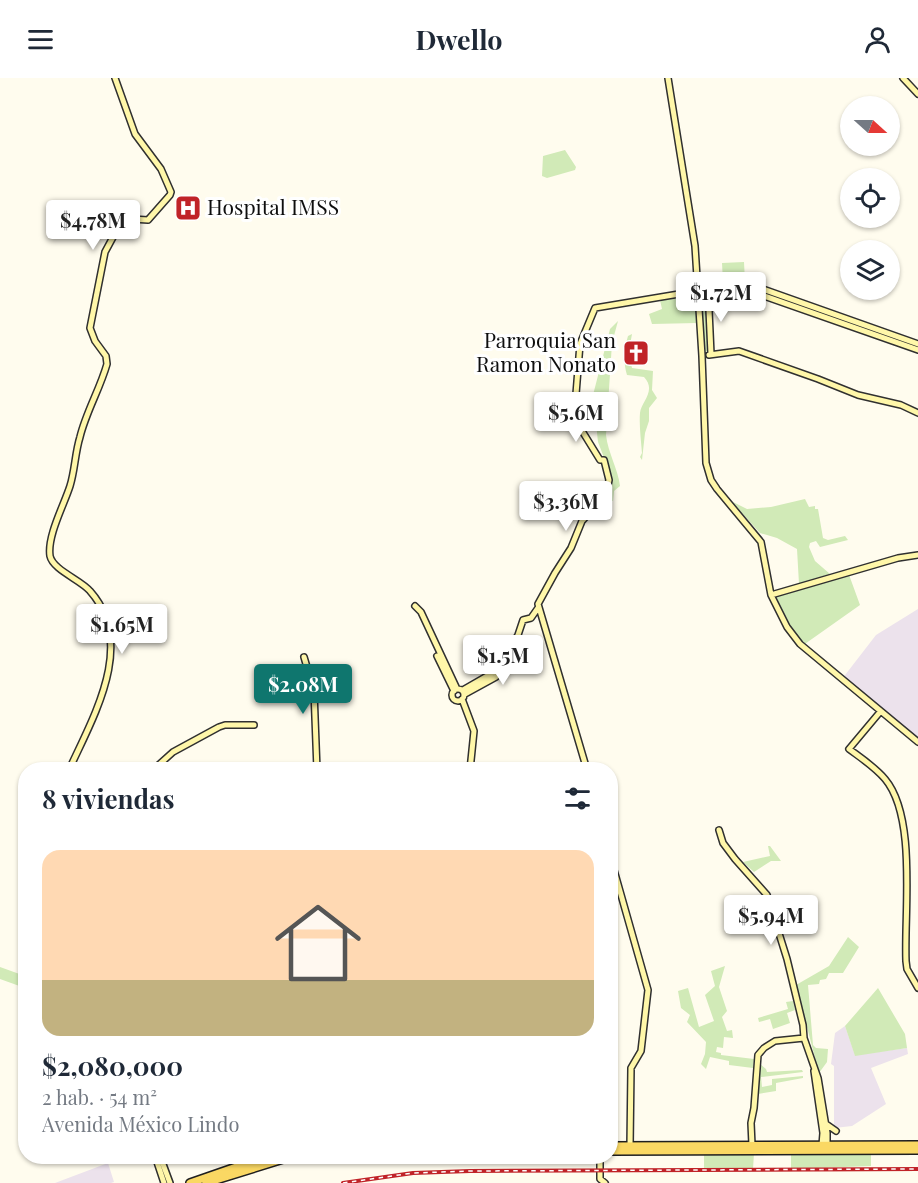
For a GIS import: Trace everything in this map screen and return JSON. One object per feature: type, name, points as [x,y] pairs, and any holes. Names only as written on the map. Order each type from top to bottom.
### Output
[{"type":"main road","points":[[618,1151],[752,1145],[918,1145]]},
{"type":"main road","points":[[618,1146],[918,1150]]},
{"type":"main road","points":[[190,1183],[245,1164]]},
{"type":"main road","points":[[206,1183],[267,1164]]},
{"type":"street","points":[[73,762],[100,700],[110,662],[112,640],[93,595],[76,579],[55,565],[50,556],[51,541],[71,483],[80,435],[107,364],[106,356],[92,336],[90,318],[105,252],[124,220],[148,220],[170,195],[167,181],[135,134],[115,78]]},
{"type":"street","points":[[668,78],[695,246],[706,463],[711,480],[761,542],[771,595],[787,627],[800,644],[918,742]]},
{"type":"street","points":[[903,78],[918,94]]},
{"type":"street","points":[[708,290],[730,284],[756,287],[918,344]]},
{"type":"street","points":[[708,290],[747,290],[918,350]]},
{"type":"street","points":[[708,290],[711,354]]},
{"type":"street","points":[[461,697],[496,671],[518,635],[523,620],[531,618],[538,606],[571,548],[582,521],[607,490],[609,480],[602,460],[571,414],[576,394],[580,344],[595,308],[697,291]]},
{"type":"street","points":[[702,357],[739,351],[858,395],[901,405],[918,413]]},
{"type":"street","points":[[771,595],[898,558],[918,555]]},
{"type":"street","points":[[538,606],[585,762]]},
{"type":"street","points":[[416,608],[461,697],[470,722],[472,742],[470,762]]},
{"type":"street","points":[[461,697],[496,677],[516,650]]},
{"type":"street","points":[[304,657],[314,691],[317,762]]},
{"type":"street","points":[[880,712],[849,749],[885,779],[900,810],[905,834],[906,961],[918,988]]},
{"type":"street","points":[[161,762],[173,752],[219,727],[254,725]]},
{"type":"street","points":[[719,830],[723,843],[767,895],[787,959],[804,1038],[818,1078],[826,1124],[824,1145]]},
{"type":"street","points":[[618,884],[648,990],[640,1051],[631,1068],[630,1146]]},
{"type":"street","points":[[752,1145],[751,1123],[758,1055],[764,1048],[776,1041],[804,1038]]},
{"type":"street","points":[[814,1070],[824,1145]]},
{"type":"street","points":[[826,1124],[836,1131]]},
{"type":"street","points":[[158,1164],[164,1183]]},
{"type":"street","points":[[163,1164],[170,1183]]},
{"type":"shaded area","points":[[918,609],[918,741],[842,679],[876,635]]},
{"type":"shaded area","points":[[845,1026],[855,1055],[907,1048],[908,1054],[871,1068],[886,1104],[852,1126],[834,1128],[834,1066],[831,1064],[835,1033]]},
{"type":"shaded area","points":[[105,1164],[108,1164],[114,1182],[111,1183],[55,1183]]},
{"type":"green space","points":[[565,150],[576,167],[575,170],[547,178],[542,176],[543,156]]},
{"type":"green space","points":[[744,262],[745,282],[723,282],[722,263]]},
{"type":"green space","points":[[701,287],[705,289],[708,351],[704,352]]},
{"type":"green space","points":[[695,295],[697,323],[652,324],[649,314],[662,309],[660,300]]},
{"type":"green space","points":[[618,321],[612,343],[606,435],[620,486],[614,491],[613,501],[601,501],[609,491],[611,476],[598,442],[593,395],[610,329]]},
{"type":"green space","points":[[632,334],[630,345],[634,362],[631,364],[632,368],[653,371],[652,390],[657,398],[649,408],[642,460],[640,457],[642,453],[640,413],[649,387],[644,377],[627,375],[625,351],[628,336]]},
{"type":"green space","points":[[805,499],[809,507],[815,506],[815,509],[818,509],[823,538],[828,540],[845,536],[848,540],[820,547],[816,541],[810,543],[809,547],[815,561],[830,574],[799,584],[797,549],[777,538],[760,533],[731,501],[747,509],[771,507]]},
{"type":"green space","points":[[848,572],[860,605],[802,646],[787,627],[771,595]]},
{"type":"green space","points":[[768,846],[781,861],[771,861],[754,872],[743,862],[770,856]]},
{"type":"green space","points":[[787,903],[801,919],[784,934],[777,913]]},
{"type":"green space","points":[[848,937],[859,947],[843,973],[829,973],[826,979],[820,980],[819,984],[808,985],[813,1045],[816,1048],[828,1049],[827,1062],[819,1073],[796,985],[829,966]]},
{"type":"green space","points":[[725,966],[719,987],[727,1011],[722,1017],[727,1031],[732,1030],[733,1038],[724,1037],[723,1048],[717,1047],[716,1052],[721,1055],[754,1059],[753,1068],[729,1065],[729,1061],[710,1057],[706,1069],[701,1064],[706,1042],[687,1022],[690,1015],[681,1008],[678,991],[688,988],[699,1027],[714,1021],[705,995],[715,986],[711,971]]},
{"type":"green space","points":[[0,967],[18,973],[18,985],[0,979]]},
{"type":"green space","points":[[878,988],[905,1034],[907,1048],[855,1056],[845,1026]]},
{"type":"green space","points":[[793,1001],[795,1010],[787,1013],[790,1023],[773,1029],[770,1019],[759,1022],[758,1018],[788,1009],[786,1002]]},
{"type":"green space","points":[[760,1064],[767,1072],[802,1070],[803,1072],[761,1077],[762,1087],[772,1085],[772,1079],[803,1076],[803,1078],[776,1083],[776,1091],[758,1094]]},
{"type":"green space","points":[[754,1153],[753,1169],[704,1170],[704,1154]]},
{"type":"green space","points":[[871,1153],[871,1166],[791,1169],[791,1154]]},
{"type":"railway","points":[[343,1183],[413,1173],[470,1171],[918,1169]]},
{"type":"place","name":"Hospital IMSS","points":[[188,208]]},
{"type":"place","name":"Parroquia San Ramon Nonato","points":[[636,353]]}]
